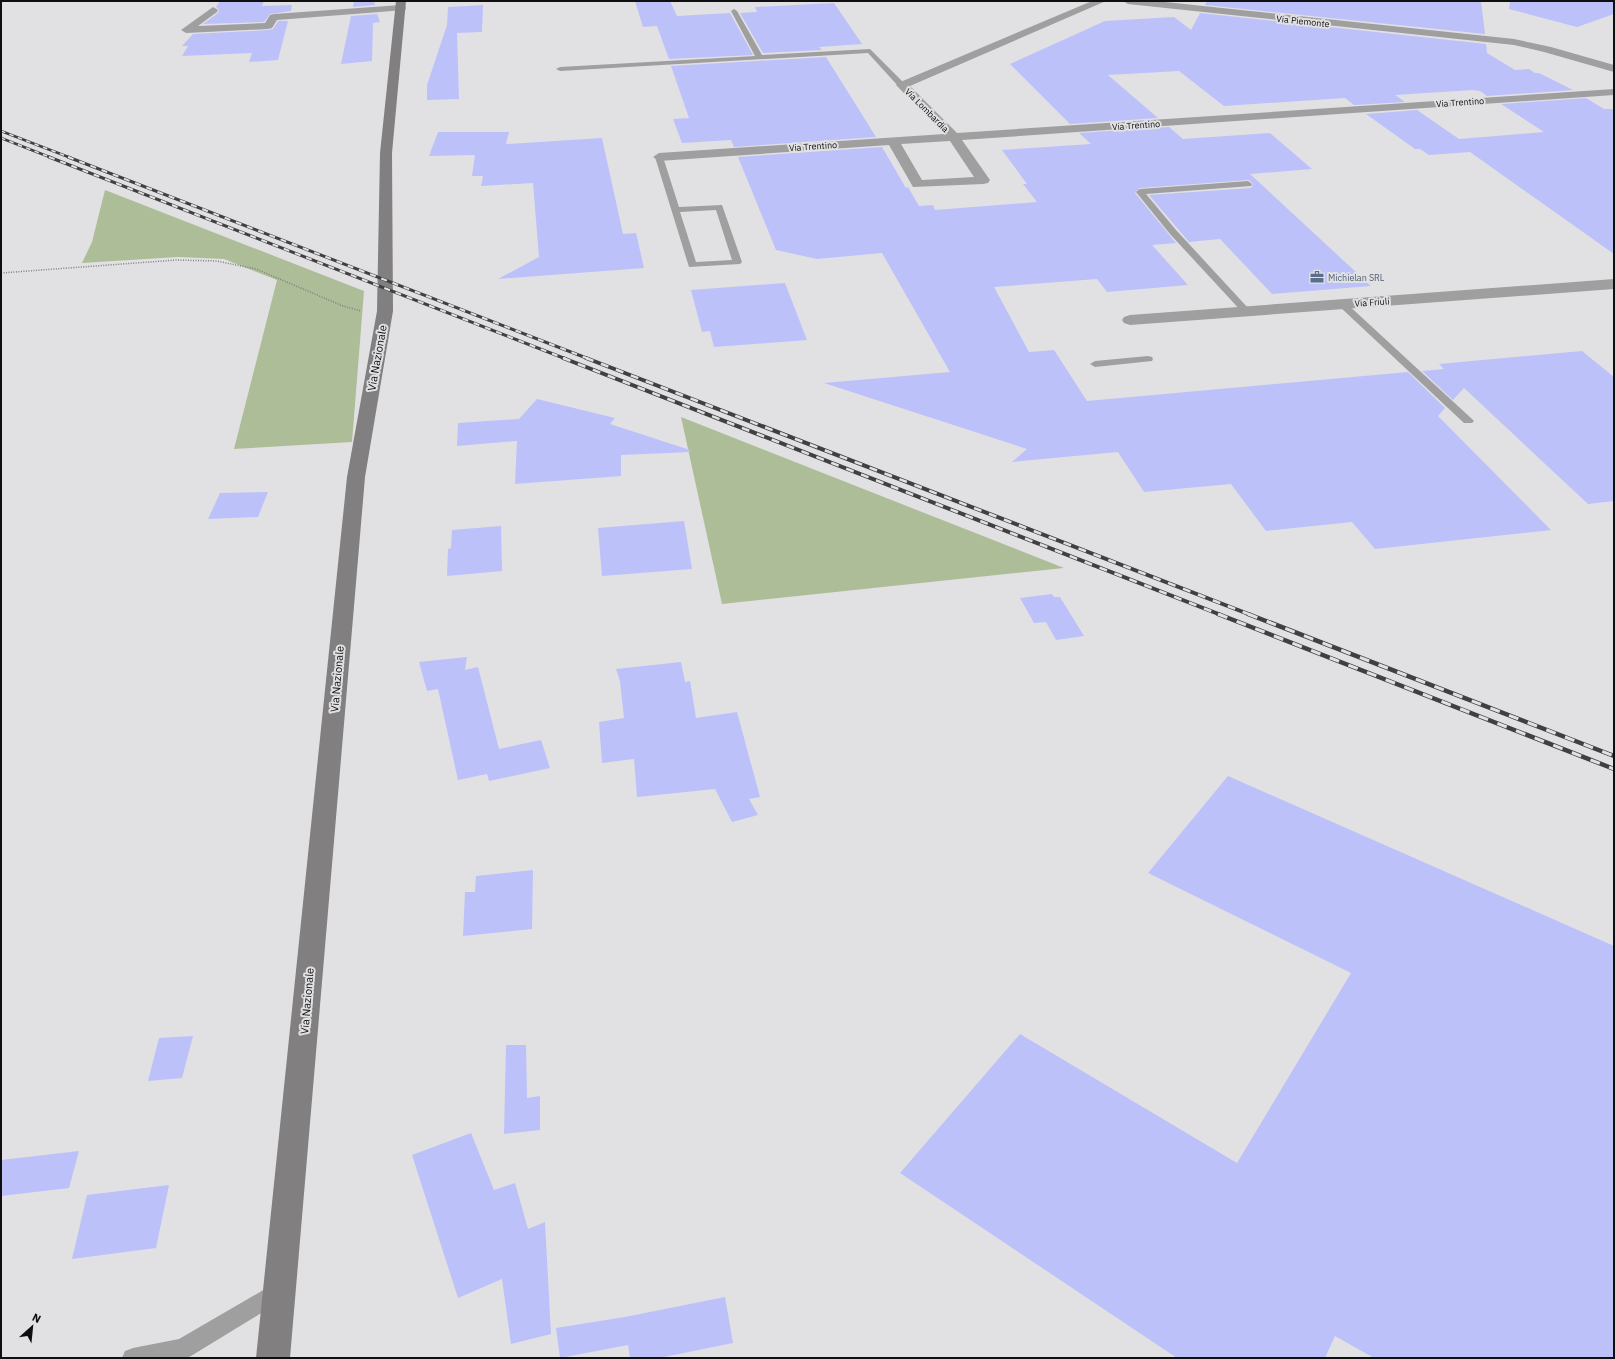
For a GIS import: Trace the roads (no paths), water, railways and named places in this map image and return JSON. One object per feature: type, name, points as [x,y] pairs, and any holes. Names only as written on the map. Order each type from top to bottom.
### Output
[{"type":"street","name":"Via Lombardia","points":[[893,141],[918,184],[982,180],[954,137],[902,85],[1101,1]]},
{"type":"street","name":"Via Piemonte","points":[[1128,1],[1479,39],[1498,39],[1530,44],[1614,69]]},
{"type":"street","points":[[213,10],[186,30],[268,26],[274,17],[401,4]]},
{"type":"street","name":"Via Nazionale","points":[[273,1358],[356,477],[385,311],[386,153],[401,4]]},
{"type":"street","name":"Via Piemonte","points":[[1479,39],[1487,46],[1508,52]]},
{"type":"street","points":[[1599,80],[1614,85]]},
{"type":"street","name":"Via Trentino","points":[[659,157],[1614,92]]},
{"type":"street","name":"Via Friuli","points":[[1130,320],[1614,284]]},
{"type":"lane","points":[[734,11],[760,58]]},
{"type":"lane","points":[[560,69],[870,51],[902,85]]},
{"type":"lane","points":[[659,157],[675,210],[692,265],[737,262],[719,207],[675,210]]},
{"type":"lane","points":[[1246,311],[1173,232],[1140,192],[1248,184]]},
{"type":"lane","points":[[1342,304],[1468,421]]},
{"type":"lane","points":[[1095,364],[1148,359]]},
{"type":"lane","points":[[133,1358],[183,1349],[280,1290]]},
{"type":"railway","points":[[1,131],[71,158]]},
{"type":"railway","points":[[1,138],[52,158]]},
{"type":"railway","points":[[49,157],[566,359]]},
{"type":"railway","points":[[68,157],[589,359]]},
{"type":"railway","points":[[563,358],[1221,615]]},
{"type":"railway","points":[[586,358],[1251,615]]},
{"type":"railway","points":[[1218,614],[1614,769]]},
{"type":"railway","points":[[1248,614],[1614,756]]},
{"type":"place","name":"Michielan SRL","points":[[1317,277]]}]
